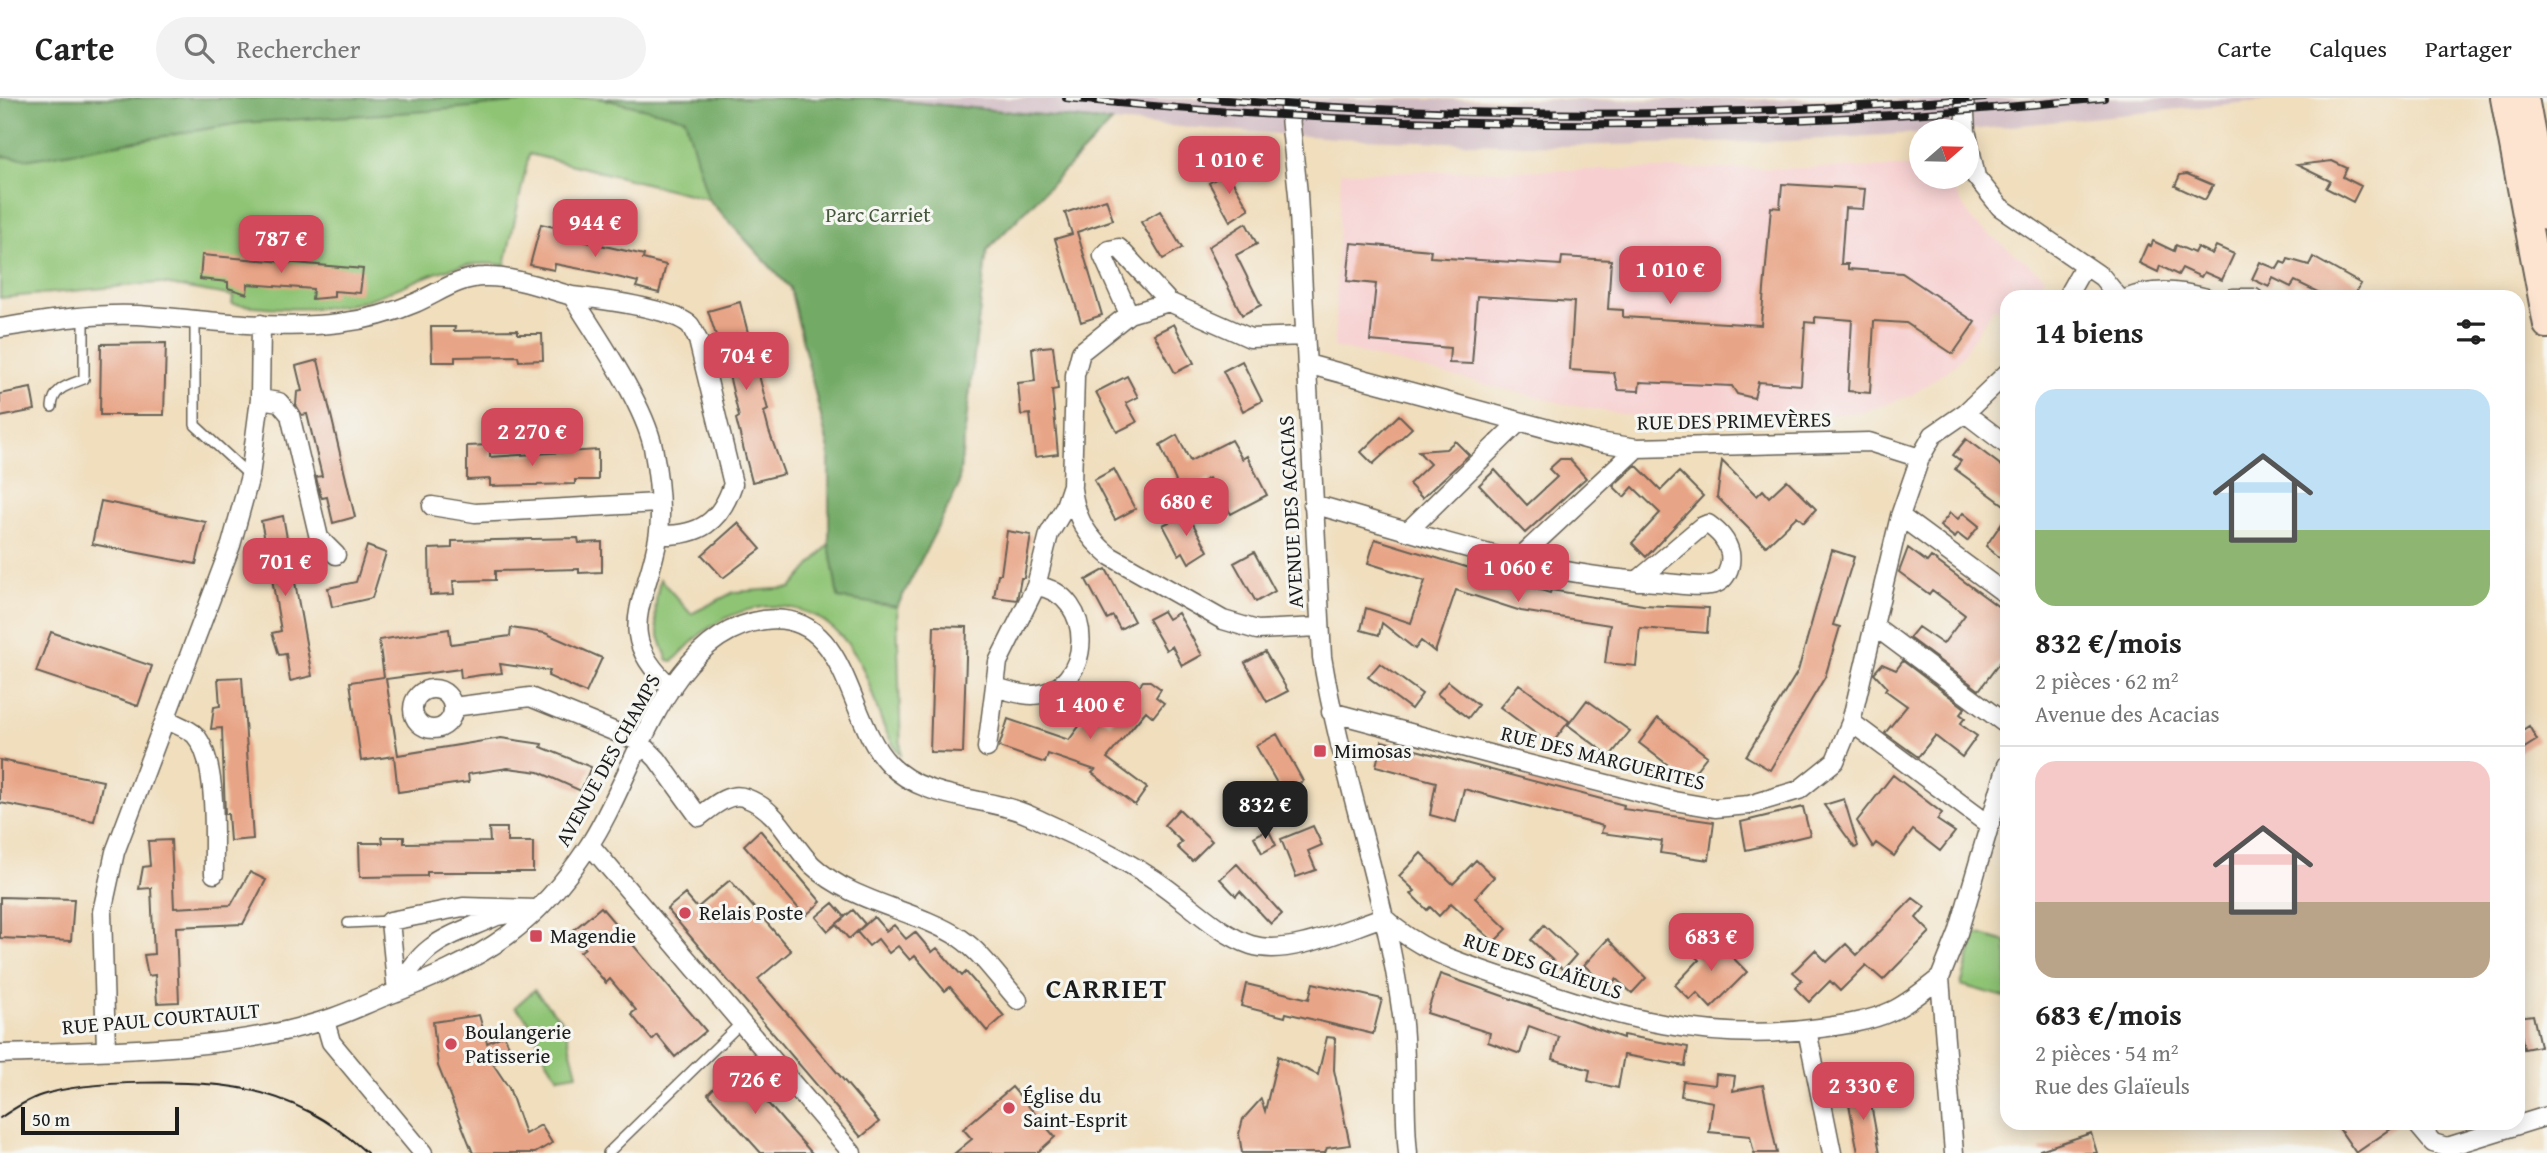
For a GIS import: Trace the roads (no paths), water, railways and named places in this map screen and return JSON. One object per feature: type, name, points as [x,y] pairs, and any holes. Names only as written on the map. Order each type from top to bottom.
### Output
[{"type":"main road","points":[[2504,98],[2547,325]]},
{"type":"main road","points":[[2525,98],[2547,216]]},
{"type":"street","name":"AVENUE DES ACACIAS","points":[[1288,98],[1298,194],[1319,626],[1331,712],[1383,917],[1402,1016],[1408,1153]]},
{"type":"street","points":[[1964,98],[1966,119]]},
{"type":"street","points":[[1979,181],[2000,207],[2102,277],[2113,290]]},
{"type":"street","points":[[1129,314],[1103,256],[1110,250],[1119,248],[1168,302],[1250,338],[1305,336]]},
{"type":"street","points":[[2070,290],[2084,266]]},
{"type":"street","points":[[0,328],[84,316],[135,315],[261,324],[337,323],[383,314],[415,303],[458,282],[484,277],[513,280],[572,296],[611,301],[674,316],[690,326],[698,340],[733,484],[726,505],[702,529],[683,536],[659,535]]},
{"type":"street","points":[[572,296],[623,379],[652,443],[659,535],[635,618],[642,655],[672,688]]},
{"type":"street","points":[[1168,302],[1129,314],[1081,352],[1075,375],[1072,485],[1080,522],[1094,542],[1110,556],[1223,620],[1257,630],[1319,626]]},
{"type":"street","points":[[106,1049],[102,912],[114,852],[231,545],[250,476],[260,399],[261,324]]},
{"type":"street","name":"RUE DES PRIMEVÈRES","points":[[1307,364],[1593,441],[1637,448],[1869,442],[1920,458]]},
{"type":"street","points":[[1920,458],[1933,435],[1965,413],[2000,380]]},
{"type":"street","points":[[260,399],[279,402],[290,415],[319,538],[335,555]]},
{"type":"street","points":[[1965,413],[2000,440]]},
{"type":"street","points":[[1410,529],[1519,422]]},
{"type":"street","points":[[1516,561],[1637,448]]},
{"type":"street","name":"RUE DES MARGUERITES","points":[[1331,712],[1569,775],[1715,808],[1749,805],[1799,790],[1835,761],[1851,722],[1900,516],[1920,458]]},
{"type":"street","points":[[986,748],[1002,650],[1036,586],[1049,534],[1064,509],[1072,485]]},
{"type":"street","points":[[432,506],[475,513],[658,503]]},
{"type":"street","points":[[1314,503],[1516,561],[1637,582],[1712,585],[1726,576],[1731,563],[1728,546],[1720,532],[1708,524],[1700,527],[1637,582]]},
{"type":"street","points":[[1900,516],[2000,590]]},
{"type":"street","points":[[995,687],[1032,695],[1046,692],[1062,684],[1075,667],[1082,640],[1078,618],[1063,597],[1050,588],[1036,586]]},
{"type":"street","name":"AVENUE DES CHAMPS","points":[[325,1021],[470,960],[509,934],[550,898],[590,845],[640,742],[672,688],[717,636],[764,620],[793,624],[820,638],[838,660],[869,738],[887,763],[915,783],[949,795],[1008,805],[1106,850],[1155,879],[1212,922],[1251,945],[1285,948],[1383,917]]},
{"type":"street","points":[[1873,625],[2000,720]]},
{"type":"street","points":[[453,706],[530,697],[640,742],[657,759],[699,817],[723,799],[743,796],[771,811],[811,864],[854,893],[959,938],[1018,1000]]},
{"type":"street","points":[[166,719],[194,734],[204,752],[210,774],[214,874]]},
{"type":"street","points":[[1851,722],[1988,824]]},
{"type":"street","points":[[1954,1153],[1940,978],[1958,933],[2000,787]]},
{"type":"street","points":[[590,845],[852,1153]]},
{"type":"street","points":[[397,992],[390,920],[463,907],[537,909]]},
{"type":"street","points":[[397,992],[411,965],[433,944],[497,916],[537,909]]},
{"type":"street","name":"RUE DES GLAÏEULS","points":[[1383,917],[1405,938],[1445,956],[1597,1011],[1658,1024],[1727,1034],[1807,1030],[1842,1025],[1891,1012],[1940,978]]},
{"type":"street","points":[[325,1021],[331,1042],[423,1153]]},
{"type":"street","name":"RUE PAUL COURTAULT","points":[[0,1054],[221,1041],[325,1021]]},
{"type":"street","points":[[1807,1030],[1832,1153]]},
{"type":"street","points":[[2525,1123],[2547,1116]]},
{"type":"street","points":[[2422,1130],[2433,1143],[2447,1147],[2502,1130]]},
{"type":"lane","points":[[52,407],[53,397],[61,388],[84,379],[84,316]]},
{"type":"lane","points":[[195,320],[195,425],[250,476]]},
{"type":"lane","points":[[348,923],[390,920]]},
{"type":"lane","points":[[608,1153],[740,1024]]},
{"type":"tram line","points":[[0,1118],[31,1099],[87,1086],[143,1083],[225,1086],[262,1093],[295,1105],[326,1121],[367,1153]]},
{"type":"railway","points":[[1066,98],[1326,118],[1585,124],[1844,118],[2104,98]]},
{"type":"railway","points":[[1202,98],[1398,110],[1593,114],[1788,110],[1984,98]]},
{"type":"place","name":"Mimosas","points":[[1320,751]]},
{"type":"place","name":"Relais Poste","points":[[685,913]]},
{"type":"place","name":"Magendie","points":[[536,936]]},
{"type":"place","name":"Boulangerie Patisserie","points":[[451,1044]]},
{"type":"place","name":"Église du Saint-Esprit","points":[[1009,1108]]},
{"type":"district","name":"CARRIET","points":[[1107,988]]},
{"type":"park label","name":"Parc Carriet","points":[[878,215]]}]
